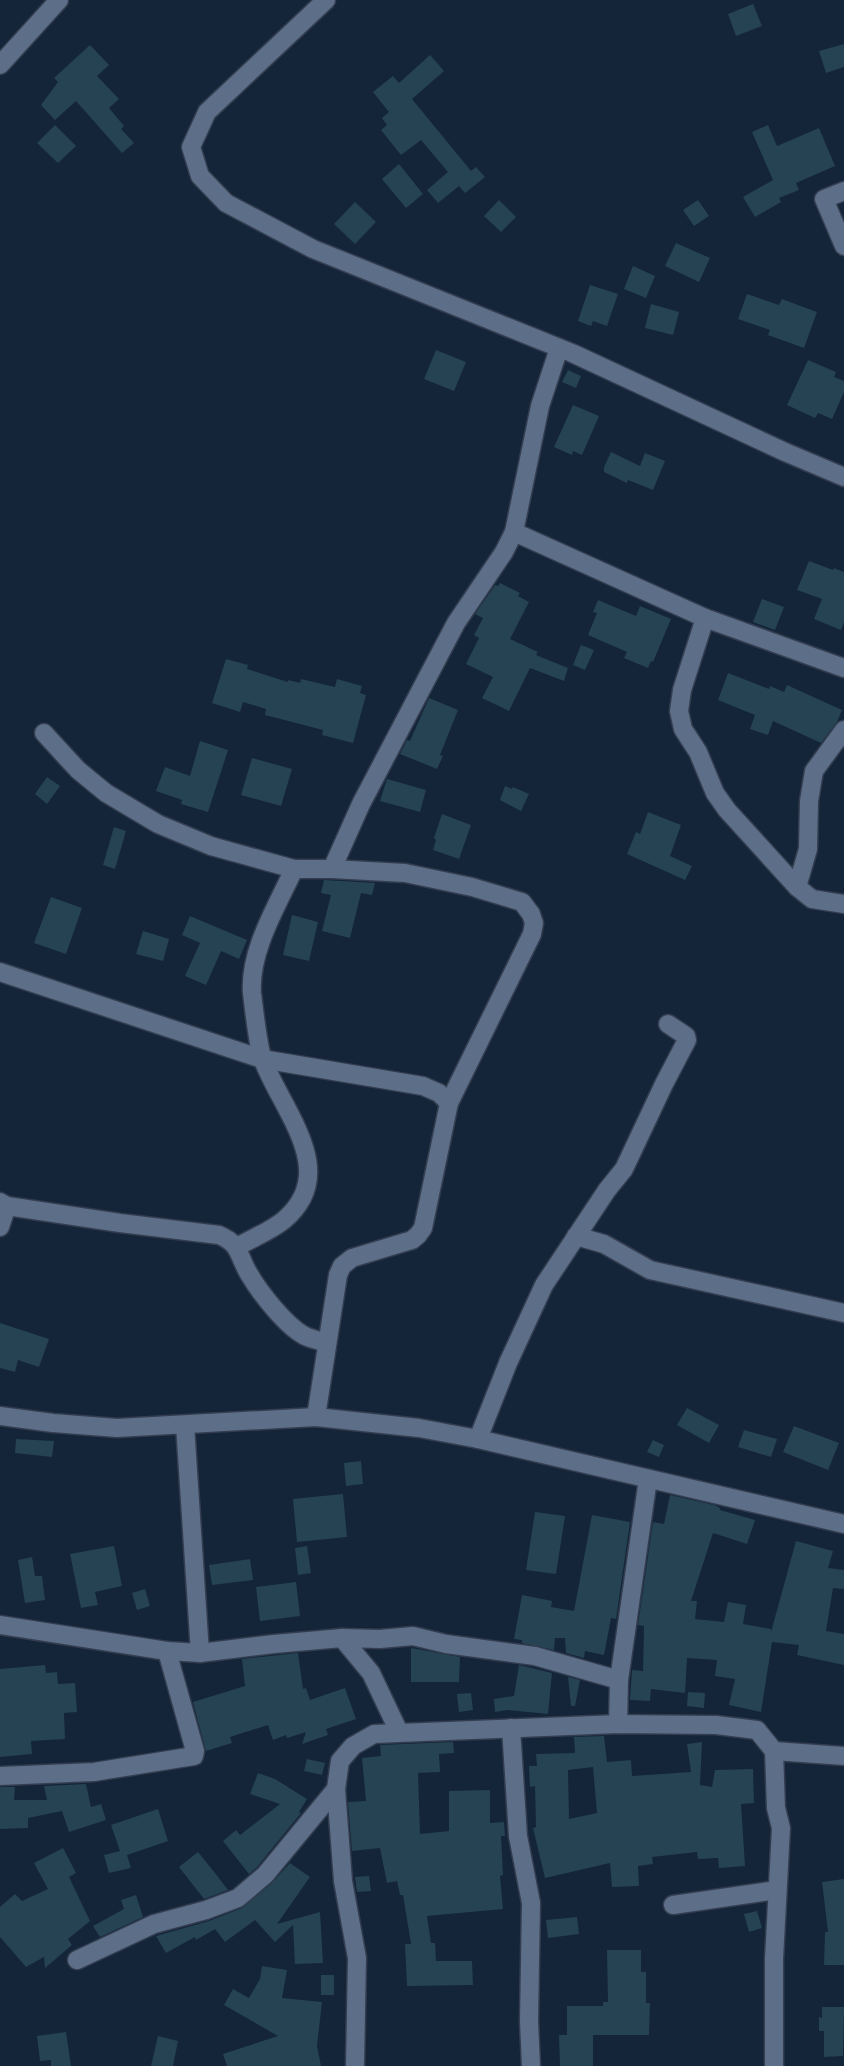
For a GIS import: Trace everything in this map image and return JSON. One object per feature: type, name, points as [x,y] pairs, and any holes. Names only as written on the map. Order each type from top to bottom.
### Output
[{"type":"street","points":[[0,65],[59,0]]},
{"type":"street","points":[[326,0],[207,112],[191,147],[200,176],[226,203],[313,249],[559,348],[844,477]]},
{"type":"street","points":[[844,191],[824,199],[844,246]]},
{"type":"street","points":[[332,868],[361,804],[450,633],[504,552],[514,532],[540,406],[559,348]]},
{"type":"street","points":[[514,532],[705,618],[844,668]]},
{"type":"street","points":[[705,618],[682,690],[679,711],[683,729],[698,752],[715,793],[727,810],[796,887],[812,899],[844,904]]},
{"type":"street","points":[[796,887],[808,849],[809,801],[814,771],[844,730]]},
{"type":"street","points":[[44,733],[78,770],[96,785],[158,824],[211,846],[294,869],[332,868],[405,873],[472,887],[522,902],[531,914],[534,923],[531,934],[449,1103],[423,1228],[412,1240],[352,1258],[342,1266],[338,1275],[316,1417]]},
{"type":"street","points":[[237,1247],[283,1221],[299,1205],[309,1184],[308,1161],[297,1126],[262,1059],[252,991],[257,950],[294,869]]},
{"type":"street","points":[[0,972],[262,1059],[423,1086],[439,1094],[449,1103]]},
{"type":"street","points":[[478,1439],[508,1363],[544,1285],[624,1169],[687,1040],[686,1035],[668,1024]]},
{"type":"street","points":[[0,1227],[4,1204],[120,1223],[219,1235],[237,1247],[249,1274],[289,1324],[305,1336],[327,1343]]},
{"type":"street","points":[[576,1236],[604,1244],[650,1270],[844,1313]]},
{"type":"street","points":[[0,1416],[117,1428],[316,1417],[419,1428],[478,1439],[844,1524]]},
{"type":"street","points":[[185,1425],[200,1653]]},
{"type":"street","points":[[618,1724],[620,1680],[648,1479]]},
{"type":"street","points":[[0,1625],[167,1651],[200,1653],[342,1638],[413,1636],[446,1644],[535,1656],[620,1680]]},
{"type":"street","points":[[342,1638],[371,1673],[399,1732]]},
{"type":"street","points":[[0,1776],[94,1772],[194,1756],[195,1750],[167,1651]]},
{"type":"street","points":[[355,2066],[357,1958],[343,1881],[336,1789],[340,1761],[353,1746],[374,1734],[618,1724],[716,1725],[757,1730],[774,1751],[776,1808],[781,1828],[774,1959],[774,2066]]},
{"type":"street","points":[[511,1728],[519,1836],[531,1903],[529,2021],[531,2066]]},
{"type":"street","points":[[774,1751],[844,1756]]},
{"type":"street","points":[[77,1960],[153,1924],[206,1910],[238,1898],[265,1875],[336,1789]]},
{"type":"street","points":[[673,1905],[777,1890]]},
{"type":"building","points":[[753,4],[762,26],[736,36],[728,14]]},
{"type":"building","points":[[844,44],[844,67],[826,73],[819,51]]},
{"type":"building","points":[[90,45],[109,65],[97,76],[119,99],[109,108],[124,126],[121,129],[134,143],[122,153],[76,101],[55,120],[41,105],[58,82],[54,78]]},
{"type":"building","points":[[430,55],[444,71],[412,99],[471,171],[476,167],[485,177],[465,193],[459,186],[438,203],[427,190],[448,172],[421,140],[401,155],[381,130],[387,125],[382,118],[389,112],[373,92],[393,76],[399,83]]},
{"type":"building","points":[[55,125],[76,146],[58,163],[37,143]]},
{"type":"building","points":[[768,125],[777,146],[819,128],[835,166],[796,183],[799,190],[779,198],[781,202],[755,217],[743,197],[773,180],[752,132]]},
{"type":"building","points":[[399,164],[423,194],[406,208],[382,179]]},
{"type":"building","points":[[499,200],[516,217],[501,232],[484,216]]},
{"type":"building","points":[[698,200],[709,216],[694,226],[683,210]]},
{"type":"building","points":[[355,202],[376,222],[355,244],[334,224]]},
{"type":"building","points":[[676,243],[710,258],[699,282],[665,266]]},
{"type":"building","points":[[633,266],[655,276],[646,298],[624,289]]},
{"type":"building","points":[[590,285],[618,294],[607,326],[593,321],[591,326],[578,321]]},
{"type":"building","points":[[747,294],[779,305],[782,299],[817,312],[804,348],[768,335],[770,330],[738,319]]},
{"type":"building","points":[[651,304],[679,312],[673,335],[645,328]]},
{"type":"building","points":[[436,350],[466,362],[454,391],[424,379]]},
{"type":"building","points":[[808,360],[836,372],[834,377],[844,381],[844,392],[832,419],[818,413],[815,418],[787,405]]},
{"type":"building","points":[[568,370],[581,376],[576,388],[562,382]]},
{"type":"building","points":[[573,405],[599,416],[582,455],[573,451],[572,455],[554,447]]},
{"type":"building","points":[[611,452],[640,466],[645,453],[665,461],[653,490],[628,480],[627,483],[604,472]]},
{"type":"building","points":[[809,561],[844,572],[844,622],[841,630],[814,619],[822,599],[797,590]]},
{"type":"building","points":[[500,583],[520,593],[518,596],[529,602],[510,639],[538,652],[536,655],[568,668],[564,681],[530,668],[509,711],[482,698],[493,677],[466,664],[479,638],[474,635],[483,618],[475,614],[495,585],[498,586]]},
{"type":"building","points":[[762,599],[784,607],[775,630],[753,622]]},
{"type":"building","points":[[598,600],[636,616],[640,606],[671,619],[653,662],[651,661],[648,668],[624,658],[627,652],[588,635],[597,613],[593,612]]},
{"type":"building","points":[[581,645],[594,650],[585,670],[573,665]]},
{"type":"building","points":[[226,659],[248,665],[247,669],[288,682],[288,680],[300,683],[301,679],[335,687],[337,679],[362,686],[360,693],[366,695],[353,743],[322,735],[323,730],[265,715],[266,709],[243,702],[240,712],[212,703]]},
{"type":"building","points":[[728,673],[769,689],[770,686],[784,692],[787,685],[842,710],[837,722],[821,743],[773,721],[768,735],[750,729],[755,715],[718,700]]},
{"type":"building","points":[[429,698],[458,710],[440,755],[443,756],[437,769],[400,754],[407,740],[410,741]]},
{"type":"building","points":[[200,741],[228,750],[208,812],[181,804],[182,800],[156,791],[165,767],[190,776]]},
{"type":"building","points":[[252,758],[292,769],[281,806],[241,795]]},
{"type":"building","points":[[47,777],[60,786],[47,804],[35,794]]},
{"type":"building","points":[[387,779],[426,790],[420,812],[380,801]]},
{"type":"building","points":[[505,786],[529,794],[521,811],[500,800]]},
{"type":"building","points":[[648,812],[681,825],[670,856],[692,866],[685,880],[627,854],[636,832],[640,834]]},
{"type":"building","points":[[442,814],[471,825],[459,859],[433,850],[436,840],[434,838]]},
{"type":"building","points":[[114,827],[126,831],[115,869],[103,865]]},
{"type":"building","points":[[324,880],[375,883],[372,895],[361,893],[350,938],[322,931],[331,895],[321,893]]},
{"type":"building","points":[[51,897],[82,908],[66,954],[34,943]]},
{"type":"building","points":[[292,915],[318,922],[309,961],[283,955]]},
{"type":"building","points":[[190,916],[247,940],[239,959],[221,951],[206,985],[185,976],[200,943],[182,935]]},
{"type":"building","points":[[143,931],[169,939],[163,961],[136,954]]},
{"type":"building","points":[[0,1323],[49,1339],[39,1367],[18,1360],[15,1372],[0,1368]]},
{"type":"building","points":[[687,1408],[719,1425],[709,1443],[677,1425]]},
{"type":"building","points":[[794,1426],[839,1443],[828,1470],[783,1452]]},
{"type":"building","points":[[744,1430],[777,1439],[771,1457],[738,1447]]},
{"type":"building","points":[[16,1439],[54,1441],[52,1457],[15,1453]]},
{"type":"building","points":[[653,1440],[664,1445],[659,1457],[647,1452]]},
{"type":"building","points":[[361,1461],[363,1484],[346,1486],[344,1463]]},
{"type":"building","points":[[343,1494],[347,1537],[297,1542],[293,1499]]},
{"type":"building","points":[[670,1495],[714,1505],[720,1510],[755,1520],[747,1544],[713,1533],[691,1601],[697,1601],[695,1619],[724,1622],[728,1602],[746,1605],[743,1624],[771,1629],[771,1632],[796,1541],[833,1551],[828,1568],[844,1570],[844,1589],[833,1588],[826,1631],[844,1634],[844,1665],[797,1655],[799,1645],[772,1642],[761,1712],[729,1705],[735,1679],[715,1676],[717,1660],[687,1658],[685,1693],[651,1689],[650,1701],[630,1700],[632,1670],[643,1671],[644,1626],[638,1625],[653,1522],[664,1524]]},
{"type":"building","points":[[535,1512],[565,1516],[556,1574],[526,1570]]},
{"type":"building","points":[[592,1515],[630,1522],[616,1619],[611,1618],[604,1655],[585,1651],[584,1658],[566,1653],[565,1638],[555,1638],[554,1650],[514,1639],[522,1595],[552,1601],[551,1607],[574,1611]]},
{"type":"building","points":[[114,1546],[122,1586],[95,1592],[98,1605],[81,1608],[70,1554]]},
{"type":"building","points":[[307,1546],[311,1573],[298,1575],[295,1548]]},
{"type":"building","points":[[32,1557],[35,1576],[42,1576],[45,1600],[25,1603],[18,1560]]},
{"type":"building","points":[[250,1559],[253,1580],[212,1585],[209,1565]]},
{"type":"building","points":[[296,1582],[300,1616],[260,1621],[256,1587]]},
{"type":"building","points":[[145,1589],[150,1606],[137,1610],[132,1593]]},
{"type":"building","points":[[411,1648],[460,1657],[459,1682],[411,1682]]},
{"type":"building","points":[[298,1653],[303,1689],[306,1688],[310,1700],[345,1688],[356,1719],[326,1729],[328,1735],[302,1744],[306,1732],[273,1740],[268,1725],[230,1737],[232,1743],[206,1751],[193,1702],[245,1686],[242,1659]]},
{"type":"building","points":[[45,1665],[46,1673],[57,1672],[58,1684],[75,1683],[77,1712],[64,1713],[65,1739],[31,1741],[32,1754],[0,1757],[0,1669]]},
{"type":"building","points":[[519,1665],[552,1673],[548,1714],[507,1710],[495,1712],[494,1699],[514,1696]]},
{"type":"building","points":[[568,1677],[580,1680],[575,1706],[571,1706]]},
{"type":"building","points":[[688,1692],[705,1693],[704,1708],[687,1706]]},
{"type":"building","points":[[471,1693],[473,1710],[459,1712],[457,1694]]},
{"type":"building","points":[[604,1736],[607,1762],[631,1760],[632,1776],[691,1772],[687,1744],[702,1742],[700,1785],[712,1787],[715,1770],[753,1769],[754,1803],[741,1804],[745,1866],[719,1868],[718,1858],[698,1859],[697,1852],[652,1857],[653,1864],[638,1866],[639,1886],[612,1887],[610,1863],[545,1878],[533,1828],[536,1827],[535,1786],[530,1787],[529,1766],[537,1766],[536,1754],[575,1753],[574,1737]],"holes":[[[593,1767],[597,1813],[569,1819],[568,1770]]]},
{"type":"building","points":[[453,1742],[454,1753],[439,1754],[440,1772],[418,1773],[420,1834],[449,1831],[449,1791],[490,1790],[490,1823],[504,1822],[505,1836],[501,1836],[503,1875],[500,1876],[503,1909],[427,1916],[431,1943],[435,1943],[436,1961],[472,1961],[473,1985],[407,1986],[405,1944],[411,1944],[403,1895],[400,1895],[397,1881],[387,1883],[380,1848],[352,1851],[348,1802],[366,1801],[362,1758],[381,1756],[380,1745]]},
{"type":"building","points":[[307,1759],[325,1763],[322,1775],[304,1771]]},
{"type":"building","points":[[258,1773],[275,1779],[307,1799],[299,1812],[301,1813],[249,1874],[223,1841],[236,1830],[240,1835],[280,1804],[250,1794]]},
{"type":"building","points":[[86,1784],[91,1807],[101,1804],[106,1820],[69,1832],[62,1811],[28,1818],[28,1828],[0,1829],[0,1787],[15,1787],[14,1800],[47,1800],[44,1786]]},
{"type":"building","points":[[158,1809],[168,1841],[127,1855],[131,1868],[109,1873],[104,1855],[120,1851],[111,1825]]},
{"type":"building","points":[[63,1848],[76,1873],[69,1877],[90,1921],[68,1939],[72,1945],[45,1968],[44,1957],[26,1967],[0,1937],[0,1907],[15,1894],[22,1901],[48,1889],[34,1863]]},
{"type":"building","points":[[198,1852],[228,1890],[204,1899],[179,1867]]},
{"type":"building","points":[[290,1863],[310,1877],[277,1924],[320,1912],[323,1963],[295,1964],[293,1925],[275,1942],[255,1920],[225,1942],[215,1929],[166,1953],[156,1936],[209,1921],[242,1908],[272,1883]]},
{"type":"building","points":[[369,1876],[371,1891],[357,1892],[355,1877]]},
{"type":"building","points":[[844,1879],[844,1965],[824,1965],[825,1932],[828,1932],[822,1882]]},
{"type":"building","points":[[136,1895],[143,1917],[100,1937],[93,1926],[124,1909],[121,1900]]},
{"type":"building","points":[[757,1911],[762,1928],[749,1932],[744,1914]]},
{"type":"building","points":[[577,1917],[579,1934],[548,1938],[546,1920]]},
{"type":"building","points":[[607,1950],[641,1950],[641,1972],[646,1972],[646,2003],[650,2003],[649,2035],[593,2035],[593,2066],[560,2066],[559,2035],[567,2035],[567,2006],[603,2006],[603,2002],[608,2002]]},
{"type":"building","points":[[262,1966],[287,1970],[282,1998],[322,2002],[317,2046],[321,2066],[227,2066],[223,2054],[278,2036],[224,2005],[233,1989],[249,1998],[260,1979]]},
{"type":"building","points":[[321,1975],[334,1975],[334,1995],[321,1995]]},
{"type":"building","points":[[822,2007],[844,2007],[843,2056],[824,2057],[824,2031],[819,2031]]},
{"type":"building","points":[[66,2032],[71,2066],[51,2066],[51,2060],[40,2061],[37,2036]]},
{"type":"building","points":[[158,2036],[178,2041],[173,2066],[151,2066]]}]
